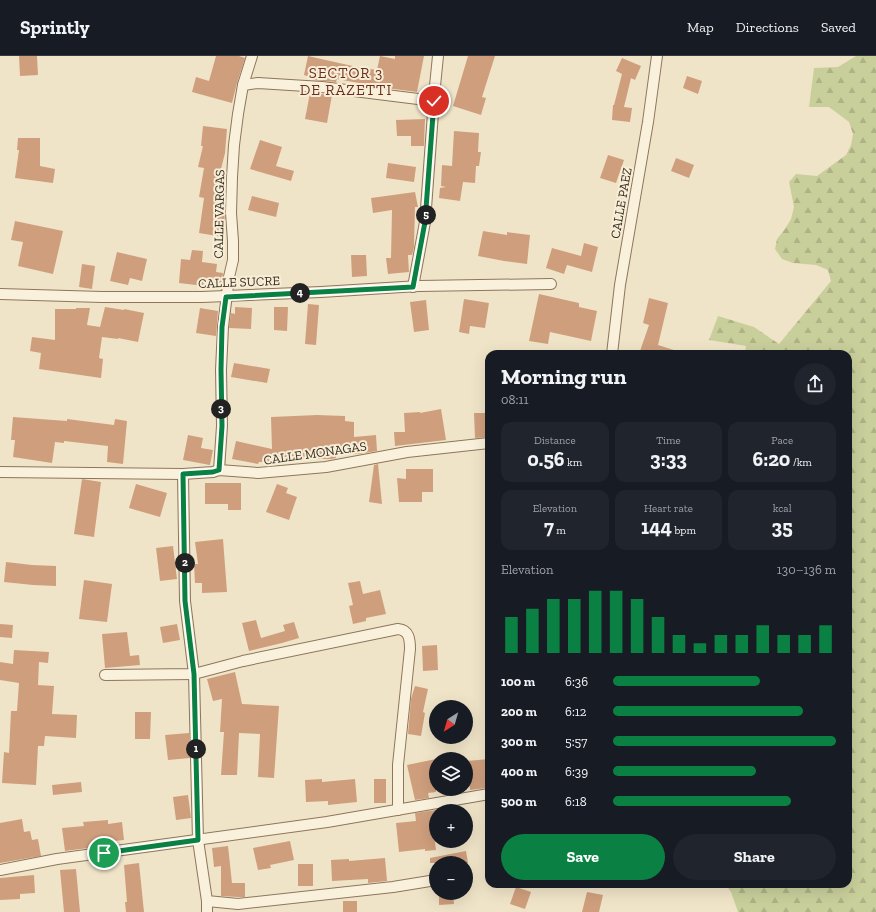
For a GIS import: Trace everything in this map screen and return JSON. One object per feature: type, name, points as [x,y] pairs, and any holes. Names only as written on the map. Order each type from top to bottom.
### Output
[{"type":"street","name":"CALLE VARGAS","points":[[219,470],[222,426],[222,327],[229,276],[234,260],[231,213],[232,177],[238,114],[243,85],[252,56]]},
{"type":"street","points":[[413,287],[425,222],[438,56]]},
{"type":"street","name":"CALLE PAEZ","points":[[612,350],[620,284],[648,122],[657,56]]},
{"type":"street","points":[[243,85],[258,83],[322,87],[434,101]]},
{"type":"street","name":"CALLE SUCRE","points":[[0,294],[102,297],[226,297],[413,287],[551,284]]},
{"type":"street","name":"CALLE MONAGAS","points":[[0,472],[183,474],[213,472],[219,470],[258,473],[320,468],[408,452],[485,443]]},
{"type":"street","points":[[183,474],[185,601],[194,674],[198,840],[207,901],[207,912]]},
{"type":"street","points":[[106,675],[194,674],[251,659],[398,629],[404,630],[409,636],[410,649],[398,765],[398,810]]},
{"type":"street","points":[[0,870],[57,860],[327,822],[485,795]]},
{"type":"street","points":[[207,901],[238,904],[393,887],[429,881]]},
{"type":"green space","points":[[856,56],[876,56],[876,912],[738,912],[731,892],[728,888],[852,888],[852,350],[746,350],[746,346],[709,340],[718,316],[754,327],[779,344],[831,281],[828,270],[816,265],[793,263],[782,259],[775,249],[777,239],[791,219],[794,207],[789,182],[796,174],[817,176],[846,155],[851,145],[853,134],[849,122],[829,107],[809,107],[814,68],[838,67]]},
{"type":"building","points":[[19,56],[37,56],[38,75],[20,76]]},
{"type":"building","points":[[216,56],[239,56],[245,58],[232,103],[192,92],[196,77],[209,81]]},
{"type":"building","points":[[308,56],[377,70],[380,56],[395,59],[395,56],[424,56],[417,92],[337,79],[336,82],[312,80],[313,78],[304,75]]},
{"type":"building","points":[[468,56],[495,56],[482,97],[486,98],[481,115],[453,106]]},
{"type":"building","points":[[622,58],[641,66],[635,80],[631,78],[624,107],[632,108],[630,122],[612,120],[613,105],[622,74],[616,71]]},
{"type":"building","points":[[687,76],[702,81],[698,94],[683,88]]},
{"type":"building","points":[[310,93],[332,95],[327,123],[305,119]]},
{"type":"building","points":[[425,119],[424,146],[411,146],[411,136],[397,136],[396,120]]},
{"type":"building","points":[[203,126],[227,129],[225,153],[219,177],[225,178],[220,212],[224,213],[225,222],[223,237],[199,233],[204,198],[199,197],[204,168],[198,167],[203,146],[201,146]]},
{"type":"building","points":[[454,131],[479,133],[478,152],[481,152],[479,166],[476,166],[475,183],[463,182],[460,201],[439,198],[440,188],[446,187],[441,186],[442,165],[452,166]]},
{"type":"building","points":[[18,138],[40,138],[40,166],[55,169],[53,183],[15,178],[19,150],[17,150]]},
{"type":"building","points":[[260,140],[282,147],[276,166],[294,171],[291,181],[250,169]]},
{"type":"building","points":[[608,155],[624,160],[616,183],[600,178]]},
{"type":"building","points":[[676,158],[694,165],[689,178],[671,171]]},
{"type":"building","points":[[388,163],[416,167],[414,182],[386,178]]},
{"type":"building","points":[[415,192],[418,207],[415,207],[414,247],[412,255],[408,255],[409,272],[388,274],[386,258],[391,258],[392,210],[373,213],[371,198]]},
{"type":"building","points":[[252,196],[279,203],[276,217],[248,210]]},
{"type":"building","points":[[15,221],[63,231],[53,274],[18,266],[23,242],[11,240]]},
{"type":"building","points":[[483,231],[507,235],[507,232],[530,235],[527,264],[478,256]]},
{"type":"building","points":[[584,243],[598,247],[592,272],[567,265],[564,274],[546,268],[552,248],[581,256]]},
{"type":"building","points":[[192,250],[203,251],[202,262],[217,264],[216,272],[223,273],[221,288],[179,283],[181,259],[190,260]]},
{"type":"building","points":[[117,252],[147,259],[142,281],[130,278],[128,285],[110,281]]},
{"type":"building","points":[[351,255],[366,255],[367,276],[352,277]]},
{"type":"building","points":[[82,264],[95,266],[92,289],[79,287]]},
{"type":"building","points":[[539,294],[579,303],[579,307],[597,311],[591,341],[550,332],[548,344],[529,341]]},
{"type":"building","points":[[649,298],[668,303],[658,345],[674,350],[640,350],[649,325],[643,323]]},
{"type":"building","points":[[464,299],[489,303],[485,328],[470,326],[469,334],[459,332]]},
{"type":"building","points":[[426,300],[429,330],[414,332],[410,302]]},
{"type":"building","points":[[308,304],[319,305],[316,345],[305,344]]},
{"type":"building","points":[[105,307],[144,313],[138,342],[118,338],[102,337],[99,358],[103,359],[101,378],[39,369],[41,353],[30,351],[32,337],[55,340],[55,309],[90,308],[87,325],[100,327]]},
{"type":"building","points":[[235,307],[252,308],[251,329],[229,328],[231,313],[235,314]]},
{"type":"building","points":[[274,307],[288,307],[287,331],[274,330]]},
{"type":"building","points":[[200,308],[218,311],[216,336],[196,333]]},
{"type":"building","points":[[234,363],[270,369],[267,383],[231,377]]},
{"type":"building","points":[[441,409],[446,440],[395,446],[394,432],[405,432],[404,413],[420,413]]},
{"type":"building","points":[[474,413],[485,413],[485,437],[475,438]]},
{"type":"building","points":[[317,415],[345,416],[345,421],[354,422],[354,437],[376,435],[377,451],[358,454],[336,454],[336,458],[331,459],[302,459],[302,461],[259,462],[258,464],[232,459],[236,441],[272,449],[271,417]]},
{"type":"building","points":[[13,417],[67,421],[67,419],[114,425],[115,419],[127,421],[123,464],[107,462],[108,446],[64,441],[64,443],[55,442],[52,463],[13,457],[15,440],[11,440]]},
{"type":"building","points":[[188,435],[203,438],[201,448],[213,450],[210,465],[183,460]]},
{"type":"building","points":[[378,464],[382,504],[369,502],[374,465]]},
{"type":"building","points":[[406,469],[433,469],[433,492],[422,492],[422,502],[399,502],[397,478],[406,479]]},
{"type":"building","points":[[82,479],[101,482],[94,537],[74,534]]},
{"type":"building","points":[[205,483],[241,483],[241,510],[228,510],[228,504],[205,504]]},
{"type":"building","points":[[136,484],[167,493],[160,517],[129,508]]},
{"type":"building","points":[[277,484],[288,488],[286,493],[297,497],[289,520],[266,512]]},
{"type":"building","points":[[223,539],[227,592],[202,593],[202,583],[195,583],[194,564],[198,564],[195,542]]},
{"type":"building","points":[[173,546],[177,579],[160,581],[156,548]]},
{"type":"building","points":[[6,562],[56,566],[56,586],[4,582]]},
{"type":"building","points":[[84,580],[112,584],[107,622],[79,619]]},
{"type":"building","points":[[360,581],[363,594],[380,590],[386,614],[366,618],[366,621],[353,624],[349,606],[353,605],[348,583]]},
{"type":"building","points":[[256,620],[261,638],[285,631],[283,625],[294,622],[299,638],[249,651],[242,623]]},
{"type":"building","points":[[0,624],[13,625],[12,638],[0,637]]},
{"type":"building","points":[[177,624],[180,640],[163,643],[160,627]]},
{"type":"building","points":[[127,632],[130,656],[139,655],[140,665],[105,668],[102,634]]},
{"type":"building","points":[[437,645],[438,670],[423,671],[422,646]]},
{"type":"building","points":[[14,650],[49,652],[48,663],[39,662],[38,685],[54,686],[52,714],[77,715],[76,738],[45,736],[44,746],[38,746],[36,785],[2,783],[4,752],[9,753],[11,711],[17,711],[19,683],[0,680],[0,662],[13,664]]},
{"type":"building","points":[[235,672],[242,704],[279,706],[274,778],[258,777],[260,734],[239,733],[237,775],[221,775],[224,732],[220,732],[222,699],[213,701],[207,679]]},
{"type":"building","points":[[415,686],[428,689],[423,712],[425,713],[421,736],[408,734],[411,699]]},
{"type":"building","points":[[135,712],[151,712],[150,739],[135,739]]},
{"type":"building","points":[[189,733],[190,758],[168,760],[165,735]]},
{"type":"building","points":[[485,759],[485,788],[473,790],[473,760]]},
{"type":"building","points":[[429,760],[429,798],[415,800],[407,765]]},
{"type":"building","points":[[322,779],[322,782],[355,779],[357,802],[328,805],[328,801],[306,802],[305,780]]},
{"type":"building","points":[[374,779],[386,779],[386,803],[374,803]]},
{"type":"building","points":[[81,782],[82,792],[53,795],[52,785]]},
{"type":"building","points":[[188,795],[191,818],[176,820],[173,797]]},
{"type":"building","points":[[429,811],[429,848],[436,848],[436,850],[425,851],[425,849],[399,852],[396,823],[416,821],[415,813]]},
{"type":"building","points":[[22,819],[24,832],[30,831],[32,840],[38,839],[41,856],[0,863],[0,823]]},
{"type":"building","points":[[108,820],[108,824],[122,822],[124,840],[104,842],[104,846],[65,851],[62,828],[84,826],[83,822]]},
{"type":"building","points":[[290,841],[294,860],[270,865],[271,868],[258,870],[253,848]]},
{"type":"building","points":[[228,846],[232,883],[245,883],[245,897],[221,896],[221,866],[214,867],[212,848]]},
{"type":"building","points":[[466,851],[467,856],[440,856]]},
{"type":"building","points":[[385,858],[387,881],[368,883],[368,879],[332,881],[331,860],[349,859],[349,861]]},
{"type":"building","points":[[139,863],[144,912],[126,912],[125,902],[127,902],[124,865]]},
{"type":"building","points":[[298,864],[313,864],[313,886],[298,886]]},
{"type":"building","points":[[76,869],[80,912],[64,912],[60,870]]},
{"type":"building","points":[[34,875],[35,893],[20,894],[20,899],[0,900],[0,878]]},
{"type":"building","points":[[516,888],[531,892],[525,909],[510,904]]},
{"type":"building","points":[[587,892],[603,895],[599,912],[582,912]]},
{"type":"building","points":[[439,900],[454,900],[454,904],[439,905]]},
{"type":"building","points":[[343,901],[357,901],[357,912],[343,912]]},
{"type":"district","name":"SECTOR 3 DE RAZETTI","points":[[346,82]]},
{"type":"route","points":[[104,853],[198,840],[194,674],[185,601],[183,474],[213,472],[219,470],[222,426],[222,327],[226,297],[413,287],[425,222],[434,101]]}]
